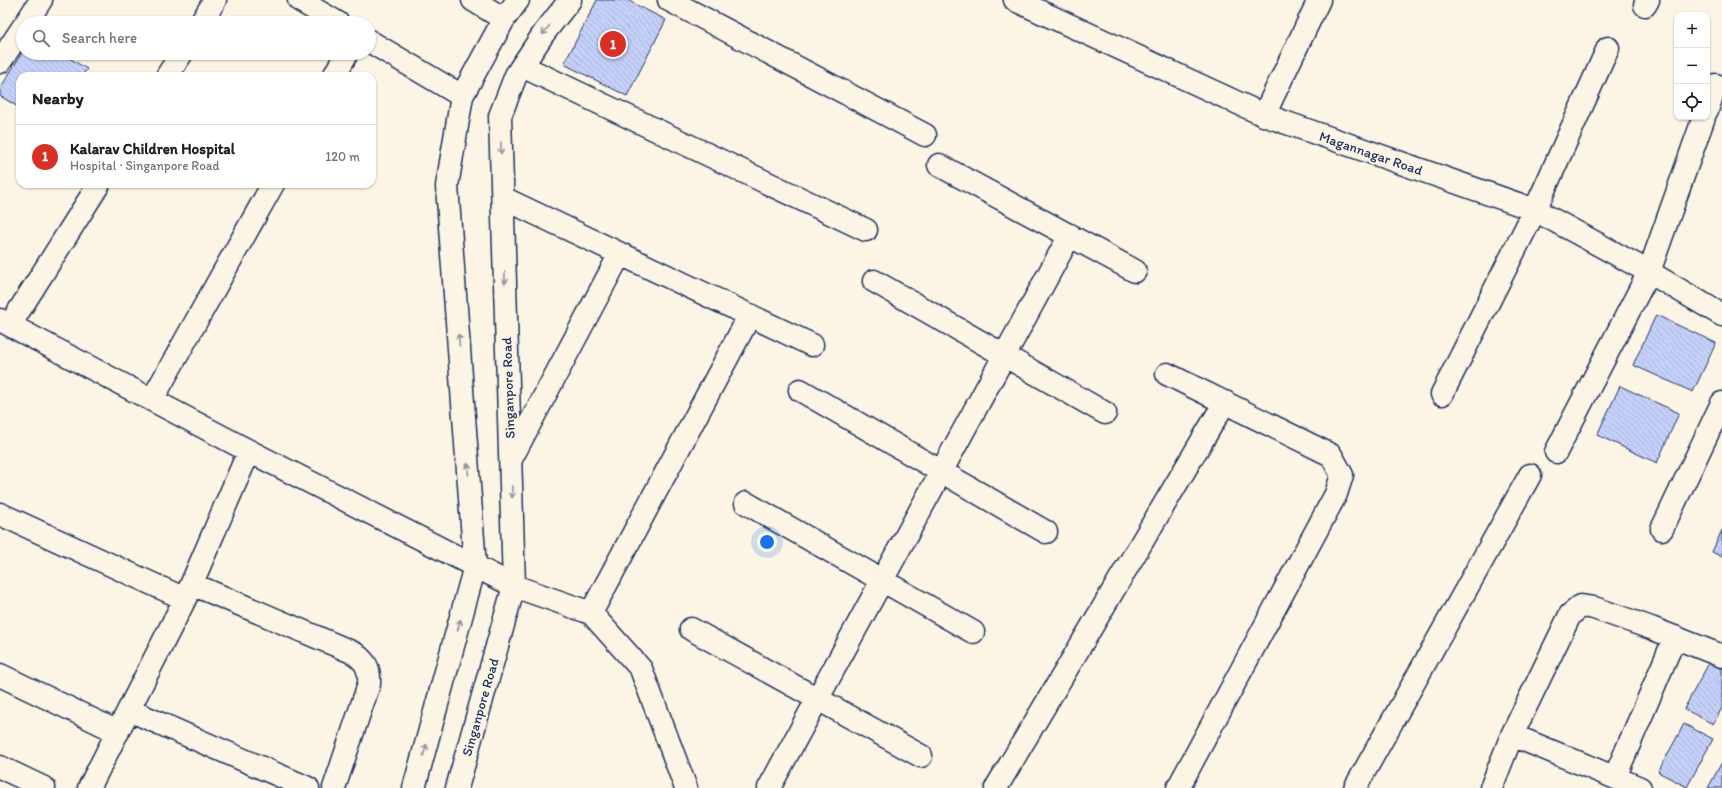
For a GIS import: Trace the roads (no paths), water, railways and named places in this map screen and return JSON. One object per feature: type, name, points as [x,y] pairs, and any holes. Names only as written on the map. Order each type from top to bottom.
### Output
[{"type":"street","points":[[30,16],[40,0]]},
{"type":"street","points":[[205,16],[215,0]]},
{"type":"street","points":[[299,0],[326,16]]},
{"type":"street","points":[[473,0],[504,19]]},
{"type":"street","points":[[414,788],[475,566],[447,186],[462,96],[504,19],[518,0]]},
{"type":"street","name":"Singanpore Road","points":[[456,788],[514,586],[500,116],[516,76],[522,66],[544,33],[570,0]]},
{"type":"street","points":[[669,0],[925,135]]},
{"type":"street","name":"Magannagar Road","points":[[1015,0],[1264,115],[1535,210],[1649,272],[1722,316]]},
{"type":"street","points":[[1264,115],[1319,0]]},
{"type":"street","points":[[0,62],[16,38]]},
{"type":"street","points":[[376,45],[462,96]]},
{"type":"street","points":[[1442,394],[1535,210],[1608,48]]},
{"type":"street","points":[[170,72],[177,60]]},
{"type":"street","points":[[336,72],[343,60]]},
{"type":"street","points":[[522,66],[866,230]]},
{"type":"street","points":[[1710,102],[1716,85]]},
{"type":"street","points":[[1556,452],[1649,272],[1703,120]]},
{"type":"street","points":[[938,165],[1135,271]]},
{"type":"street","points":[[96,188],[5,323],[249,451],[514,586],[591,613],[641,669],[686,788]]},
{"type":"street","points":[[152,400],[271,188]]},
{"type":"street","points":[[503,198],[812,345]]},
{"type":"street","points":[[769,788],[1070,235]]},
{"type":"street","points":[[510,458],[620,254]]},
{"type":"street","points":[[874,281],[1105,413]]},
{"type":"street","points":[[591,613],[750,315]]},
{"type":"street","points":[[1167,374],[1331,456],[1342,475],[1336,494],[1178,788]]},
{"type":"street","points":[[800,390],[1046,532]]},
{"type":"street","points":[[996,788],[1225,402]]},
{"type":"street","points":[[1662,530],[1722,402]]},
{"type":"street","points":[[89,788],[188,591],[249,451]]},
{"type":"street","points":[[1355,788],[1530,475]]},
{"type":"street","points":[[746,503],[973,632]]},
{"type":"street","points":[[0,514],[188,591],[354,653],[365,661],[370,671],[369,684],[334,788]]},
{"type":"street","points":[[1490,788],[1512,735],[1570,615],[1581,606],[1594,608],[1675,637],[1722,656]]},
{"type":"street","points":[[691,629],[921,756]]},
{"type":"street","points":[[1614,777],[1675,637]]},
{"type":"street","points":[[0,676],[118,732]]},
{"type":"street","points":[[129,710],[308,788]]},
{"type":"street","points":[[1512,735],[1640,788]]},
{"type":"street","points":[[0,767],[44,788]]},
{"type":"place","name":"Kalarav Children Hospital","points":[[613,44]]}]
